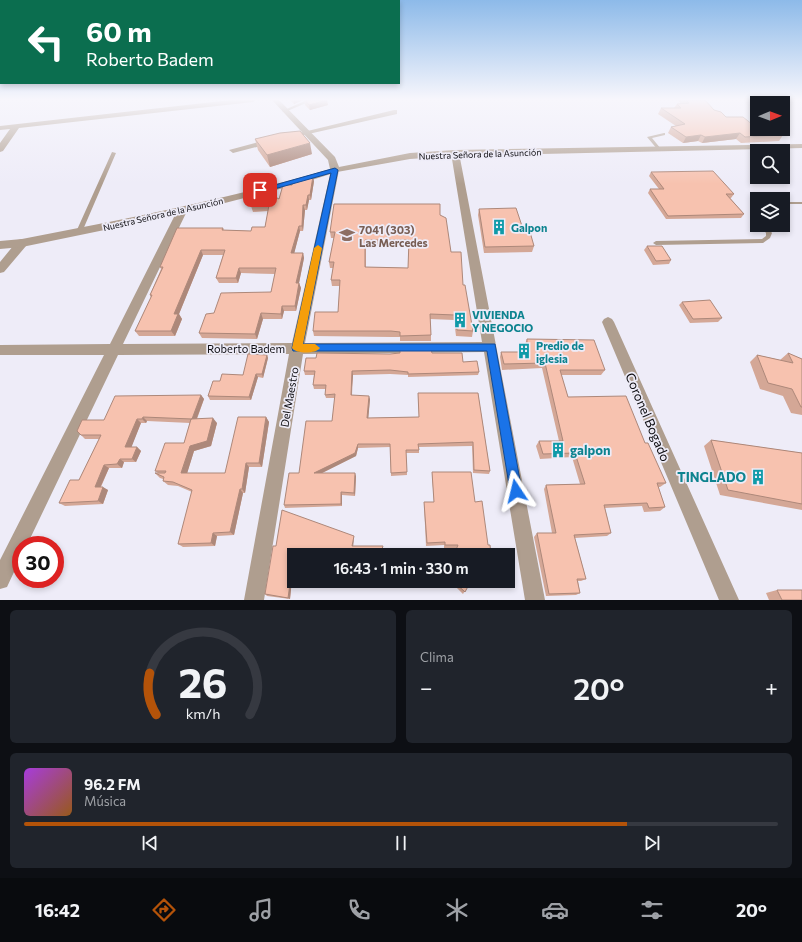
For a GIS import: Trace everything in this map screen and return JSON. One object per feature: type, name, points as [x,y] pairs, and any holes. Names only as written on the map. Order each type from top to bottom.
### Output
[{"type":"street","points":[[0,149],[15,128]]},
{"type":"street","points":[[301,128],[332,160],[335,170]]},
{"type":"street","points":[[233,150],[323,128]]},
{"type":"street","name":"Nuestra Señora de la Asunción","points":[[0,245],[22,243],[182,211],[296,182],[335,170],[410,156],[455,153],[802,146]]},
{"type":"street","points":[[455,153],[491,347],[534,600]]},
{"type":"street","name":"Del Maestro","points":[[254,600],[297,348],[335,170]]},
{"type":"street","points":[[0,580],[182,211]]},
{"type":"street","points":[[0,269],[22,243]]},
{"type":"street","name":"Coronel Bogado","points":[[608,322],[643,406],[729,600]]},
{"type":"street","name":"Roberto Badem","points":[[0,350],[114,348],[491,347]]},
{"type":"lane","points":[[659,149],[649,137],[664,134]]},
{"type":"lane","points":[[79,232],[114,153]]},
{"type":"lane","points":[[790,203],[802,203]]},
{"type":"lane","points":[[656,243],[763,240],[768,237],[768,232]]},
{"type":"building","points":[[672,128],[750,128],[750,136],[764,136],[745,137],[740,133],[705,137],[701,135],[686,137]]},
{"type":"building","points":[[300,131],[310,143],[267,155],[255,139],[280,133]]},
{"type":"building","points":[[713,171],[734,194],[726,194],[744,214],[668,216],[650,189],[664,189],[651,172]]},
{"type":"building","points":[[313,176],[310,195],[308,195],[306,205],[303,205],[302,226],[299,226],[291,253],[303,253],[296,283],[299,283],[295,306],[282,306],[281,314],[261,313],[255,334],[199,333],[206,314],[214,313],[221,293],[271,292],[276,268],[239,268],[236,278],[216,278],[225,250],[201,250],[174,314],[178,314],[171,331],[135,331],[152,295],[150,295],[163,267],[160,267],[177,228],[223,228],[222,230],[251,231],[252,227],[265,227],[269,205],[251,206],[257,191],[262,190],[279,199],[283,185],[292,185],[293,182]]},
{"type":"building","points":[[334,204],[440,204],[440,215],[446,218],[451,252],[461,252],[463,285],[465,285],[473,331],[457,330],[455,315],[430,314],[431,335],[400,336],[400,332],[391,331],[313,331],[315,312],[338,312],[340,280],[331,280],[334,262],[329,262],[335,232],[330,232]],"holes":[[[365,240],[409,240],[408,268],[365,267]]]},
{"type":"building","points":[[516,208],[524,232],[530,232],[534,246],[485,247],[479,209]]},
{"type":"building","points":[[647,246],[662,246],[671,260],[656,261]]},
{"type":"building","points":[[710,300],[722,318],[693,319],[682,302]]},
{"type":"building","points":[[527,339],[594,340],[605,370],[560,370],[568,397],[626,396],[645,443],[648,443],[666,483],[657,483],[665,507],[649,508],[647,503],[604,505],[611,533],[574,535],[586,579],[577,579],[580,593],[549,594],[537,533],[556,533],[546,485],[585,484],[575,453],[543,454],[539,441],[563,441],[545,363],[504,364],[501,352],[527,352]]},
{"type":"building","points":[[400,350],[431,350],[432,353],[462,353],[463,362],[477,361],[479,372],[408,374],[408,372],[390,370],[352,371],[351,395],[369,396],[367,418],[419,417],[418,393],[478,393],[490,471],[474,470],[473,442],[418,444],[419,450],[406,450],[407,472],[391,473],[390,444],[358,444],[355,453],[314,473],[355,473],[354,493],[341,492],[341,504],[284,505],[289,473],[299,473],[306,421],[332,421],[335,394],[325,395],[326,385],[313,385],[315,371],[304,371],[306,358],[316,358],[317,353],[390,354],[400,353]]},
{"type":"building","points":[[788,353],[802,359],[802,407],[792,389],[768,383],[757,355],[793,363]]},
{"type":"building","points":[[248,354],[267,355],[262,374],[256,374],[249,397],[208,396],[213,381],[220,381],[222,374],[243,375]]},
{"type":"building","points":[[201,395],[192,419],[143,417],[142,419],[137,419],[125,447],[137,447],[132,459],[120,459],[117,464],[104,465],[95,487],[103,487],[98,501],[59,503],[70,480],[79,480],[101,435],[81,435],[77,431],[82,420],[104,420],[115,396]]},
{"type":"building","points":[[238,417],[266,417],[259,463],[246,463],[242,489],[240,489],[230,532],[213,533],[211,543],[178,544],[192,490],[173,482],[163,481],[164,477],[155,473],[165,473],[166,471],[155,471],[165,443],[184,443],[191,419],[213,418],[207,441],[190,446],[181,473],[225,473]]},
{"type":"building","name":"TINGLADO","points":[[711,440],[802,453],[802,504],[728,490]]},
{"type":"building","points":[[432,472],[471,472],[475,502],[482,501],[488,545],[490,545],[490,548],[457,548],[458,545],[445,545],[445,542],[427,543],[424,502],[434,502]]},
{"type":"building","points":[[282,510],[354,536],[352,546],[383,546],[382,548],[287,548],[287,588],[289,588],[288,598],[265,594],[273,546],[276,546]]},
{"type":"building","points":[[461,588],[467,588],[465,592]]},
{"type":"building","points":[[777,590],[802,590],[802,600],[782,600]]},
{"type":"slow traffic","points":[[315,348],[297,348],[318,248]]},
{"type":"place","name":"Galpon","points":[[499,227]]},
{"type":"place","name":"7041 (303) Las Mercedes","points":[[347,235]]},
{"type":"place","name":"VIVIENDA Y NEGOCIO","points":[[460,320]]},
{"type":"place","name":"Predio de iglesia","points":[[524,351]]},
{"type":"place","name":"galpon","points":[[558,450]]},
{"type":"place","name":"TINGLADO","points":[[758,477]]},
{"type":"route","points":[[260,190],[296,182],[335,170],[297,348],[491,347],[516,491]]}]
